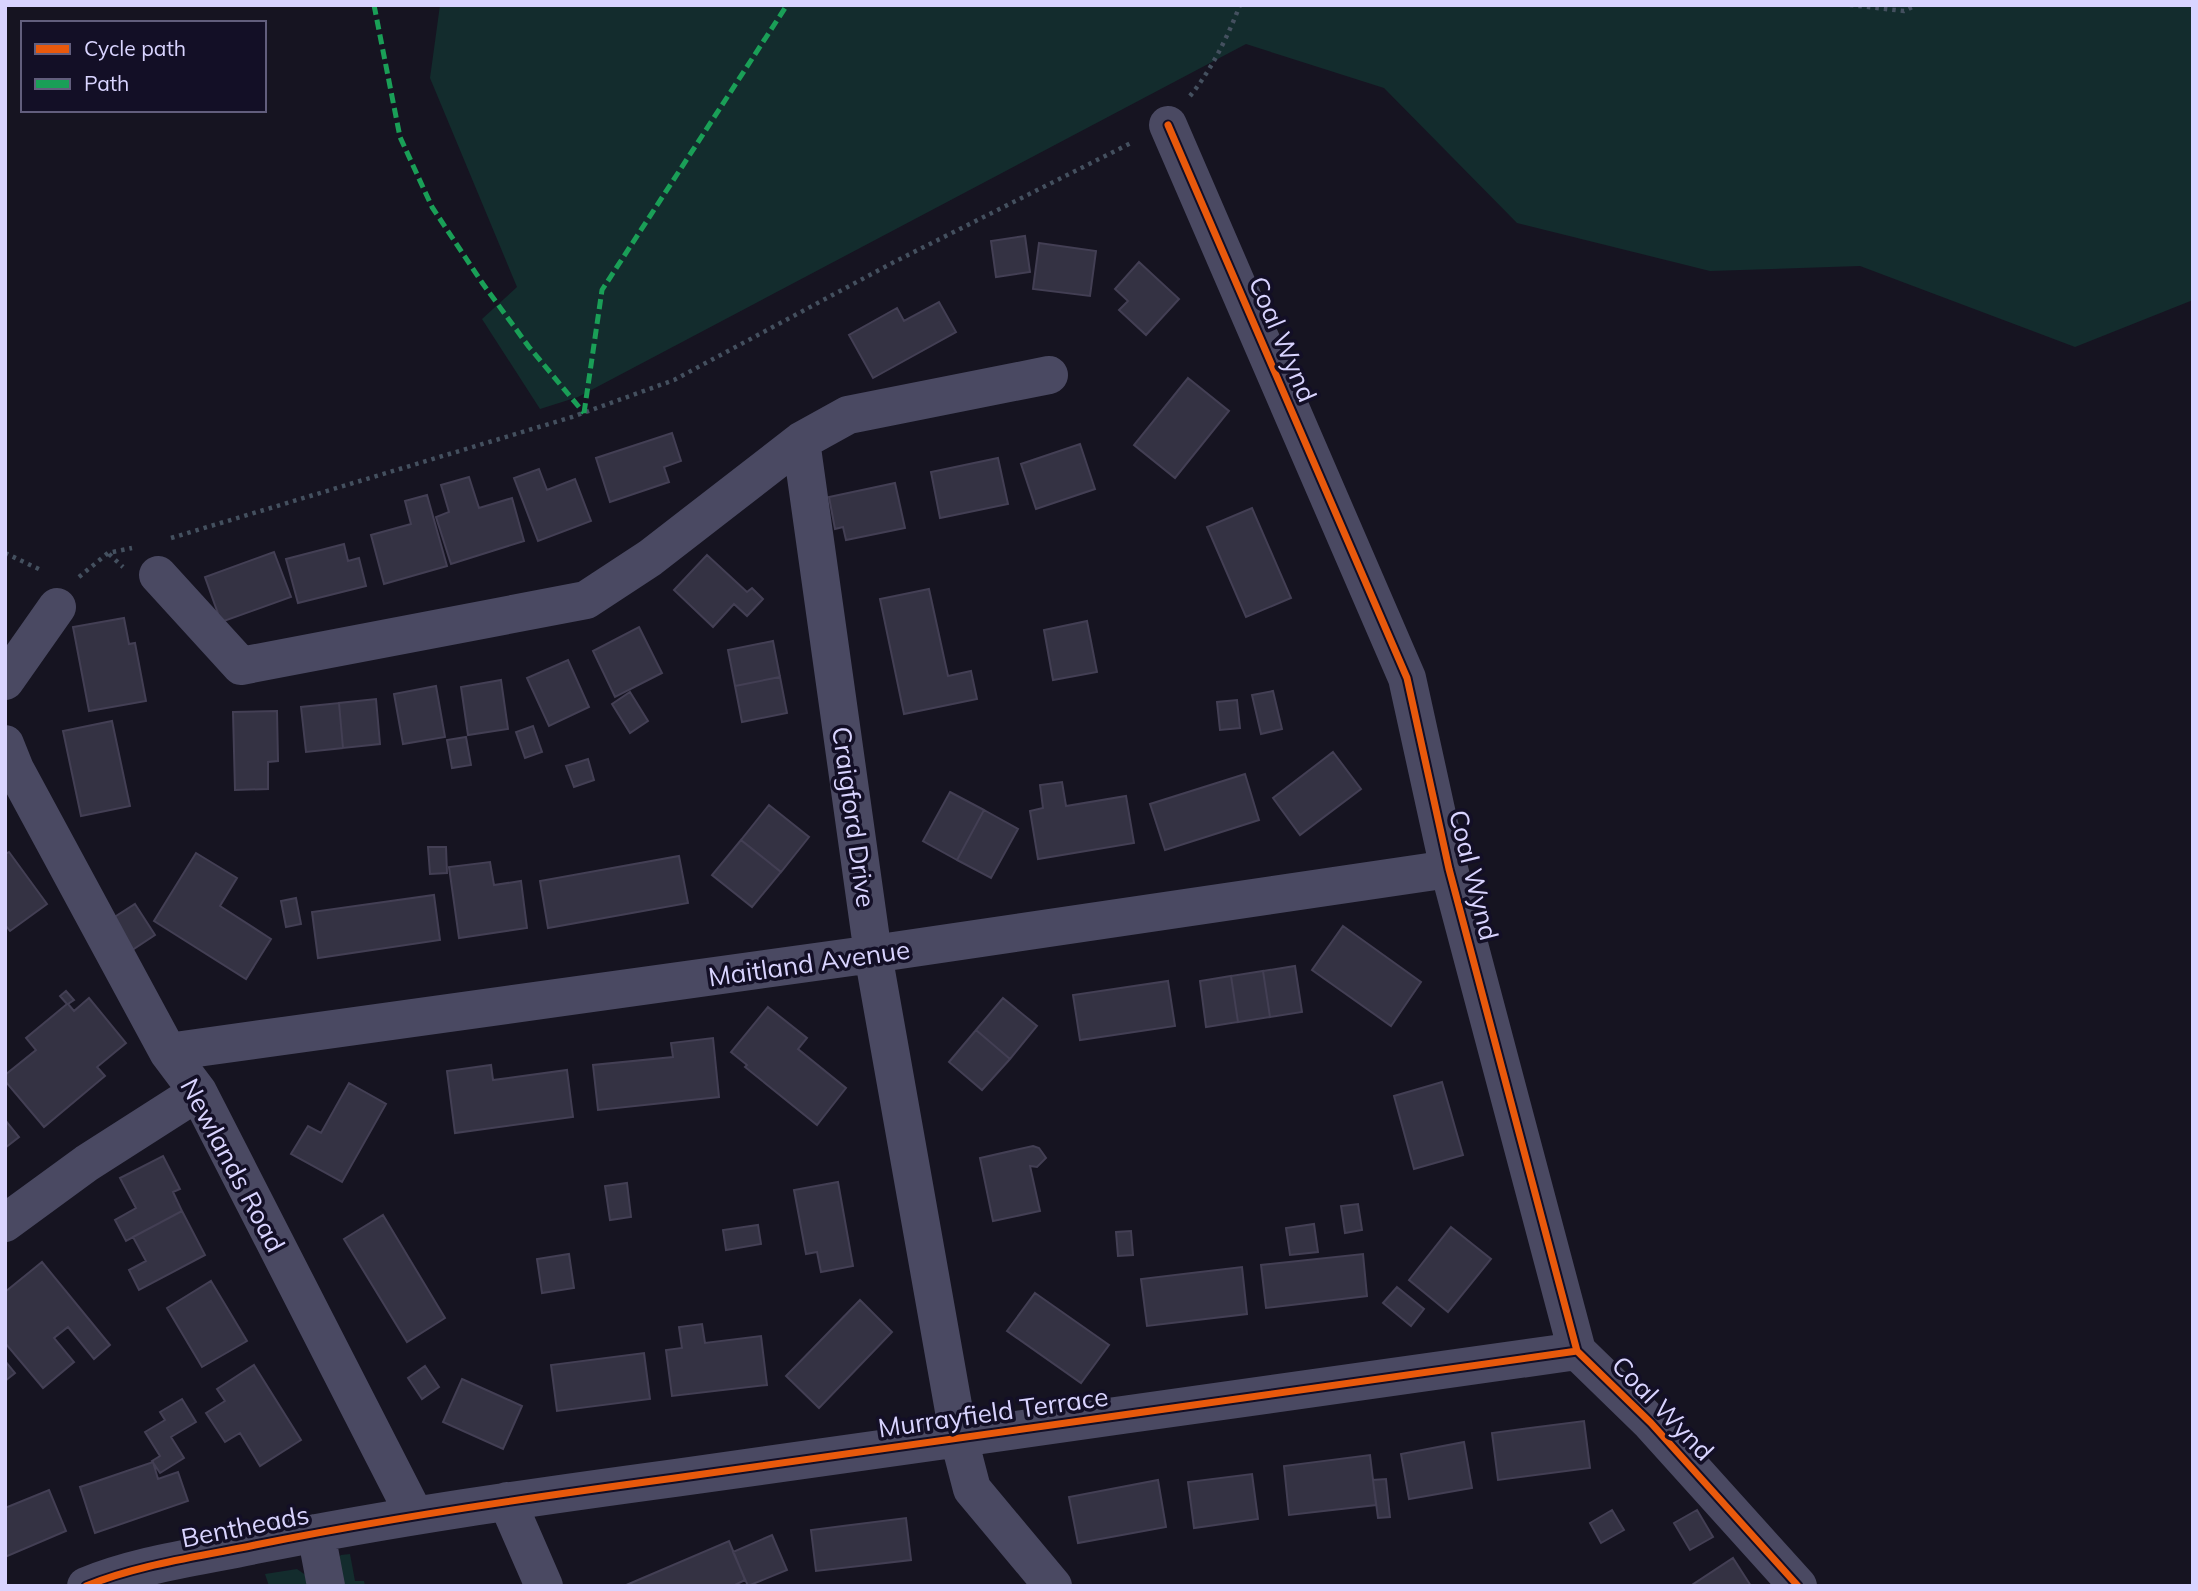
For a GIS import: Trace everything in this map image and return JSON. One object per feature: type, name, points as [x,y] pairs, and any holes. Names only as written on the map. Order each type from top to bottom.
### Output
[{"type":"street","name":"Coal Wynd","points":[[1168,125],[1407,678],[1449,869],[1577,1351],[1651,1423],[1798,1586]]},
{"type":"street","points":[[147,561],[241,666],[586,600],[650,558],[801,441],[848,415],[1049,375]]},
{"type":"street","name":"Craigford Drive","points":[[801,441],[873,954],[959,1440],[972,1489],[1054,1586]]},
{"type":"street","points":[[5,681],[63,596]]},
{"type":"street","name":"Newlands Road","points":[[5,744],[15,769],[168,1052],[198,1092],[415,1516]]},
{"type":"street","name":"Maitland Avenue","points":[[168,1052],[873,954],[1449,869]]},
{"type":"street","points":[[5,1223],[87,1163],[198,1092]]},
{"type":"street","name":"Murrayfield Terrace","points":[[415,1516],[1577,1351]]},
{"type":"street","points":[[507,1501],[544,1586]]},
{"type":"street","name":"Bentheads","points":[[86,1586],[118,1573],[415,1516]]},
{"type":"street","points":[[316,1533],[326,1586]]},
{"type":"path","points":[[168,538],[572,417],[674,380],[896,261],[1168,125],[1201,82],[1227,37],[1240,5]]},
{"type":"path","points":[[1850,5],[1904,11],[1916,5]]},
{"type":"path","points":[[5,553],[63,596],[108,553],[147,561]]},
{"type":"green space","points":[[440,5],[2193,5],[2193,300],[2075,347],[1860,266],[1710,271],[1517,223],[1384,88],[1246,44],[578,397],[540,409],[482,319],[517,287],[430,78]]},
{"type":"green space","points":[[350,1554],[355,1581],[364,1581],[365,1586],[339,1586],[334,1562],[341,1555]]},
{"type":"green space","points":[[297,1569],[317,1583],[317,1586],[269,1586],[265,1574]]},
{"type":"building","points":[[1025,236],[1030,272],[996,277],[991,241]]},
{"type":"building","points":[[1039,243],[1096,251],[1090,296],[1033,289]]},
{"type":"building","points":[[1139,262],[1179,299],[1146,335],[1119,310],[1128,301],[1115,289]]},
{"type":"building","points":[[939,302],[956,332],[873,378],[849,335],[897,308],[904,321]]},
{"type":"building","points":[[1188,378],[1229,411],[1175,478],[1134,445]]},
{"type":"building","points":[[672,433],[681,461],[664,467],[669,482],[610,502],[596,458]]},
{"type":"building","points":[[1080,444],[1095,489],[1036,509],[1021,464]]},
{"type":"building","points":[[998,458],[1008,504],[940,518],[931,472]]},
{"type":"building","points":[[539,469],[547,490],[575,479],[591,521],[538,541],[514,478]]},
{"type":"building","points":[[469,477],[479,508],[512,498],[524,541],[451,564],[436,517],[449,512],[441,485]]},
{"type":"building","points":[[895,483],[905,528],[846,540],[843,527],[835,529],[829,497]]},
{"type":"building","points":[[427,495],[447,566],[384,584],[371,535],[411,524],[405,501]]},
{"type":"building","points":[[1252,508],[1291,598],[1246,617],[1207,527]]},
{"type":"building","points":[[344,544],[348,561],[359,558],[366,586],[298,603],[286,559]]},
{"type":"building","points":[[274,552],[291,597],[221,622],[205,577]]},
{"type":"building","points":[[707,555],[747,592],[752,588],[763,599],[747,616],[734,604],[713,627],[674,590]]},
{"type":"building","points":[[929,589],[948,676],[971,671],[977,699],[904,714],[880,599]]},
{"type":"building","points":[[124,618],[129,644],[135,643],[146,701],[89,711],[73,627]]},
{"type":"building","points":[[1087,621],[1097,672],[1053,680],[1044,630]]},
{"type":"building","points":[[639,627],[662,673],[615,697],[593,651]]},
{"type":"building","points":[[773,641],[780,677],[735,686],[728,650]]},
{"type":"building","points":[[568,660],[589,707],[549,726],[527,678]]},
{"type":"building","points":[[780,677],[787,713],[742,722],[735,686]]},
{"type":"building","points":[[501,680],[508,729],[468,735],[461,687]]},
{"type":"building","points":[[436,686],[445,737],[403,744],[394,694]]},
{"type":"building","points":[[1273,691],[1282,729],[1261,734],[1252,695]]},
{"type":"building","points":[[630,692],[648,721],[630,733],[612,704]]},
{"type":"building","points":[[376,699],[380,744],[343,748],[339,703]]},
{"type":"building","points":[[1237,700],[1240,728],[1220,730],[1217,702]]},
{"type":"building","points":[[339,703],[343,748],[306,752],[301,707]]},
{"type":"building","points":[[277,711],[278,761],[268,762],[268,789],[235,790],[233,712]]},
{"type":"building","points":[[112,721],[130,806],[81,816],[63,731]]},
{"type":"building","points":[[533,726],[542,752],[525,758],[516,732]]},
{"type":"building","points":[[466,737],[471,765],[452,768],[447,740]]},
{"type":"building","points":[[1333,752],[1361,789],[1300,835],[1273,798]]},
{"type":"building","points":[[588,759],[594,780],[574,787],[566,766]]},
{"type":"building","points":[[1245,774],[1259,820],[1165,850],[1150,804]]},
{"type":"building","points":[[1062,782],[1066,806],[1126,796],[1134,843],[1038,859],[1030,811],[1043,808],[1040,785]]},
{"type":"building","points":[[950,792],[984,810],[957,860],[923,841]]},
{"type":"building","points":[[769,805],[809,837],[781,872],[741,840]]},
{"type":"building","points":[[984,810],[1018,829],[991,878],[957,860]]},
{"type":"building","points":[[741,840],[781,872],[752,907],[712,875]]},
{"type":"building","points":[[428,847],[446,847],[447,873],[430,874]]},
{"type":"building","points":[[9,852],[47,904],[10,931],[5,925],[5,854]]},
{"type":"building","points":[[196,853],[237,878],[220,906],[271,939],[246,979],[154,921]]},
{"type":"building","points":[[679,856],[688,903],[548,928],[540,881]]},
{"type":"building","points":[[490,862],[494,885],[521,881],[527,928],[459,938],[449,867]]},
{"type":"building","points":[[434,895],[440,940],[318,958],[312,912]]},
{"type":"building","points":[[296,898],[301,924],[286,927],[281,901]]},
{"type":"building","points":[[135,904],[155,935],[123,956],[102,925]]},
{"type":"building","points":[[1343,926],[1421,982],[1391,1026],[1312,970]]},
{"type":"building","points":[[1295,966],[1302,1012],[1270,1017],[1263,971]]},
{"type":"building","points":[[1263,971],[1270,1017],[1238,1022],[1231,976]]},
{"type":"building","points":[[1231,976],[1238,1022],[1206,1027],[1200,981]]},
{"type":"building","points":[[1168,981],[1175,1026],[1080,1040],[1073,995]]},
{"type":"building","points":[[66,991],[74,1000],[68,1004],[74,1011],[89,998],[126,1043],[97,1067],[105,1076],[44,1127],[5,1081],[5,1075],[36,1050],[26,1038],[67,1004],[60,996]]},
{"type":"building","points":[[1003,998],[1037,1026],[1010,1059],[976,1030]]},
{"type":"building","points":[[768,1007],[807,1038],[798,1049],[846,1088],[817,1125],[745,1067],[747,1065],[731,1052]]},
{"type":"building","points":[[976,1030],[1010,1059],[982,1090],[949,1062]]},
{"type":"building","points":[[713,1038],[719,1097],[598,1110],[593,1065],[673,1057],[671,1043]]},
{"type":"building","points":[[491,1065],[493,1080],[567,1070],[573,1117],[455,1133],[447,1071]]},
{"type":"building","points":[[1442,1082],[1463,1155],[1414,1169],[1394,1096]]},
{"type":"building","points":[[349,1083],[386,1104],[342,1182],[291,1154],[308,1126],[321,1133]]},
{"type":"building","points":[[5,1120],[19,1137],[5,1148]]},
{"type":"building","points":[[1033,1146],[1039,1148],[1046,1158],[1037,1167],[1030,1166],[1040,1211],[993,1221],[980,1158]]},
{"type":"building","points":[[163,1156],[180,1189],[173,1192],[182,1211],[126,1241],[115,1220],[136,1208],[120,1178]]},
{"type":"building","points":[[838,1182],[853,1266],[821,1272],[817,1252],[806,1254],[794,1190]]},
{"type":"building","points":[[627,1183],[631,1217],[610,1220],[605,1186]]},
{"type":"building","points":[[1358,1204],[1362,1230],[1345,1233],[1341,1206]]},
{"type":"building","points":[[182,1211],[205,1255],[139,1290],[129,1270],[146,1261],[133,1237]]},
{"type":"building","points":[[383,1215],[445,1318],[407,1342],[344,1239]]},
{"type":"building","points":[[1314,1224],[1318,1252],[1290,1255],[1286,1228]]},
{"type":"building","points":[[758,1225],[761,1244],[726,1250],[723,1230]]},
{"type":"building","points":[[1451,1227],[1491,1259],[1448,1312],[1409,1280]]},
{"type":"building","points":[[1131,1231],[1133,1255],[1118,1256],[1116,1232]]},
{"type":"building","points":[[569,1254],[574,1288],[542,1293],[537,1259]]},
{"type":"building","points":[[1363,1254],[1367,1296],[1266,1308],[1261,1265]]},
{"type":"building","points":[[42,1262],[110,1345],[94,1359],[68,1327],[54,1338],[74,1362],[43,1388],[5,1343],[5,1292]]},
{"type":"building","points":[[1242,1267],[1247,1314],[1147,1326],[1141,1279]]},
{"type":"building","points":[[211,1281],[247,1341],[202,1367],[167,1308]]},
{"type":"building","points":[[1397,1287],[1424,1309],[1411,1326],[1383,1303]]},
{"type":"building","points":[[1035,1293],[1109,1345],[1081,1383],[1007,1331]]},
{"type":"building","points":[[860,1300],[892,1332],[819,1408],[786,1376]]},
{"type":"building","points":[[702,1324],[705,1343],[761,1336],[767,1385],[672,1396],[666,1350],[682,1348],[679,1327]]},
{"type":"building","points":[[644,1353],[650,1399],[557,1411],[551,1365]]},
{"type":"building","points":[[5,1361],[15,1373],[5,1381]]},
{"type":"building","points":[[254,1365],[301,1440],[260,1466],[240,1433],[225,1442],[206,1413],[225,1401],[217,1389]]},
{"type":"building","points":[[425,1366],[439,1387],[422,1399],[408,1378]]},
{"type":"building","points":[[462,1379],[522,1406],[503,1449],[443,1422]]},
{"type":"building","points":[[182,1399],[196,1422],[171,1437],[184,1458],[160,1473],[152,1461],[160,1456],[145,1432],[165,1420],[160,1412]]},
{"type":"building","points":[[1584,1421],[1590,1468],[1498,1480],[1492,1433]]},
{"type":"building","points":[[1464,1442],[1472,1488],[1409,1499],[1401,1454]]},
{"type":"building","points":[[1370,1455],[1376,1505],[1289,1515],[1284,1466]]},
{"type":"building","points":[[153,1462],[158,1479],[178,1472],[188,1501],[95,1533],[80,1487]]},
{"type":"building","points":[[1252,1474],[1258,1519],[1194,1528],[1188,1482]]},
{"type":"building","points":[[1386,1479],[1390,1517],[1378,1518],[1373,1480]]},
{"type":"building","points":[[1158,1480],[1166,1527],[1078,1543],[1069,1497]]},
{"type":"building","points":[[49,1490],[66,1531],[5,1557],[5,1508]]},
{"type":"building","points":[[1612,1510],[1624,1530],[1601,1543],[1590,1523]]},
{"type":"building","points":[[1697,1510],[1713,1537],[1690,1550],[1674,1523]]},
{"type":"building","points":[[906,1518],[911,1560],[816,1571],[811,1530]]},
{"type":"building","points":[[772,1535],[787,1570],[748,1586],[733,1552]]},
{"type":"building","points":[[729,1541],[745,1580],[733,1586],[624,1586]]},
{"type":"building","points":[[1733,1558],[1751,1586],[1692,1585]]},
{"type":"marked path","points":[[374,5],[400,137],[432,207],[529,347],[584,413]]},
{"type":"marked path","points":[[584,413],[602,290],[787,5]]},
{"type":"cycle path","points":[[1168,125],[1407,678],[1449,869],[1577,1351],[1651,1423],[1798,1586]]},
{"type":"cycle path","points":[[86,1586],[106,1578],[169,1562],[359,1525],[464,1508],[1577,1351]]}]
